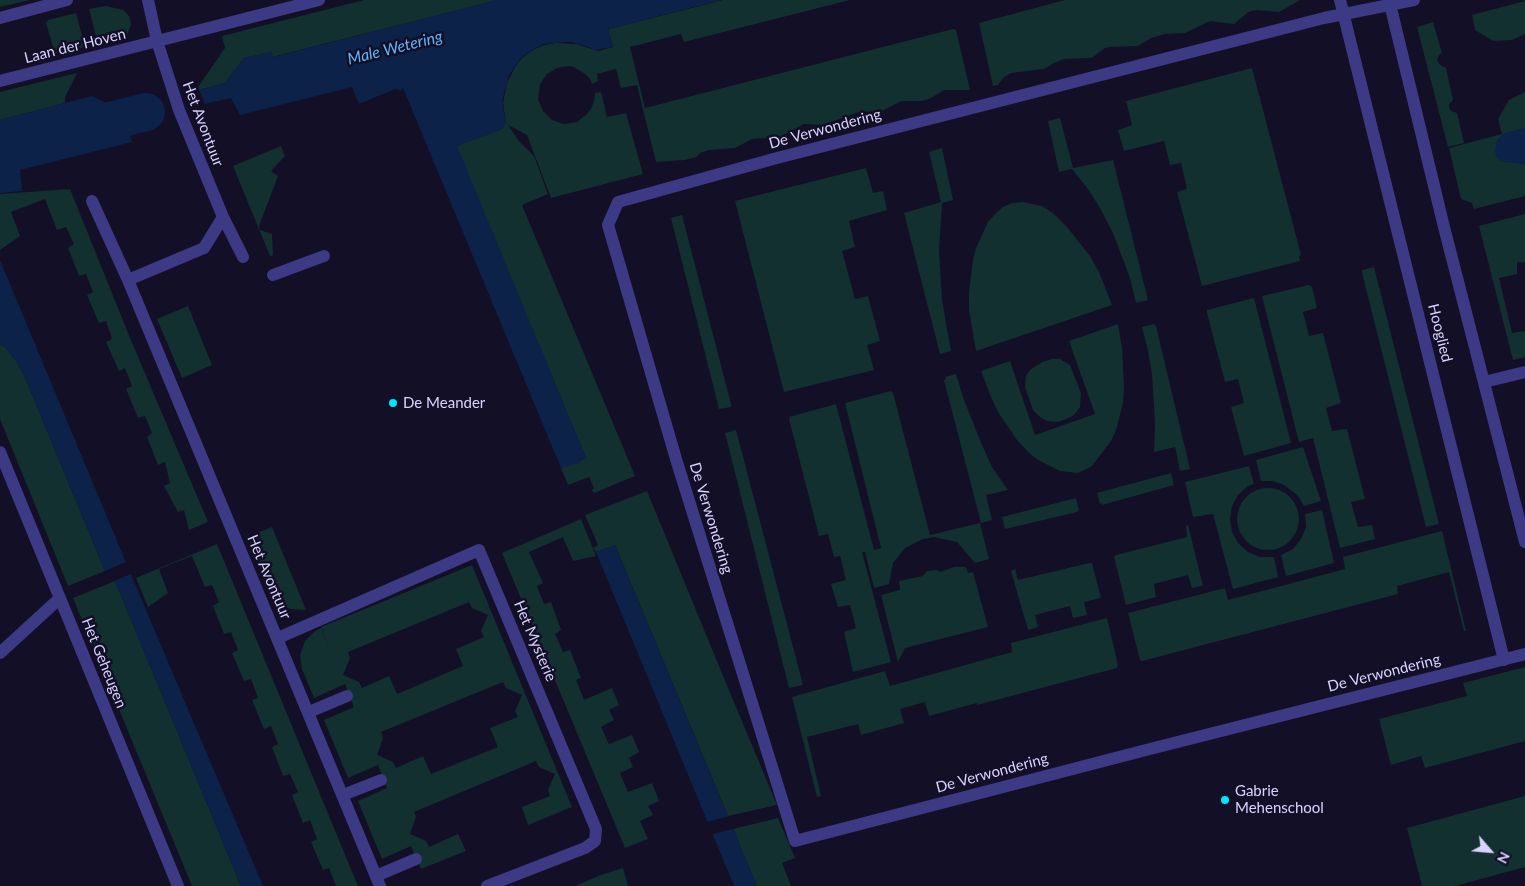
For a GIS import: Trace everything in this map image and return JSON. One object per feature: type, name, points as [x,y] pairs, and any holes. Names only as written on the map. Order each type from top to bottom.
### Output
[{"type":"street","points":[[0,18],[67,0]]},
{"type":"street","points":[[148,0],[157,41]]},
{"type":"street","name":"Laan der Hoven","points":[[0,82],[319,0]]},
{"type":"street","name":"Hooglied","points":[[1340,0],[1504,660]]},
{"type":"street","points":[[1344,13],[1390,2],[1414,0]]},
{"type":"street","name":"Hooglied","points":[[1390,2],[1444,227],[1525,542]]},
{"type":"street","name":"De Verwondering","points":[[1344,13],[988,103],[618,202],[608,225],[676,459],[795,841],[1150,748],[1525,654]]},
{"type":"street","name":"Het Avontuur","points":[[157,41],[179,110],[223,217],[242,257]]},
{"type":"street","name":"Het Avontuur","points":[[92,202],[128,280],[378,881]]},
{"type":"street","points":[[128,280],[204,248],[223,217]]},
{"type":"street","points":[[274,274],[324,256]]},
{"type":"street","points":[[1484,382],[1525,372]]},
{"type":"street","name":"Het Geheugen","points":[[0,452],[178,886]]},
{"type":"street","name":"Het Mysterie","points":[[278,638],[479,550],[596,829],[595,842],[585,848],[487,886]]},
{"type":"street","points":[[0,653],[60,598]]},
{"type":"street","points":[[309,712],[348,696]]},
{"type":"street","points":[[343,795],[381,780]]},
{"type":"street","points":[[378,881],[416,859]]},
{"type":"green space","points":[[0,0],[30,0],[0,7]]},
{"type":"green space","points":[[364,0],[498,0],[272,57],[271,52],[244,58],[225,83],[199,90],[198,87],[225,48],[222,36]]},
{"type":"green space","points":[[723,0],[850,0],[684,42],[681,34],[630,47],[645,108],[953,29],[956,30],[970,90],[944,90],[931,98],[922,101],[901,101],[882,111],[859,112],[823,125],[804,124],[780,137],[752,139],[735,148],[709,150],[685,160],[656,162],[637,85],[621,88],[616,69],[597,74],[598,81],[592,84],[585,74],[574,67],[557,68],[547,74],[540,84],[538,99],[543,111],[552,120],[564,124],[577,122],[591,109],[595,93],[601,92],[607,117],[626,113],[643,174],[551,198],[527,135],[508,125],[519,141],[534,156],[548,194],[522,205],[635,476],[594,493],[589,477],[568,485],[561,468],[586,458],[456,146],[502,129],[506,123],[503,103],[507,83],[522,58],[533,50],[544,45],[556,43],[576,44],[598,51],[613,47],[608,29]]},
{"type":"green space","points":[[1065,0],[1300,0],[1279,12],[1251,11],[1234,24],[1210,21],[1185,33],[1165,34],[1151,38],[1138,46],[1105,48],[1093,57],[1064,59],[1044,69],[1011,73],[1003,78],[998,85],[993,86],[979,23]]},
{"type":"green space","points":[[1525,1],[1525,34],[1512,40],[1493,41],[1475,30],[1472,15]]},
{"type":"green space","points":[[106,6],[123,10],[129,16],[131,24],[128,33],[123,37],[98,44],[89,9]]},
{"type":"green space","points":[[76,13],[85,47],[55,54],[46,23],[48,20]]},
{"type":"green space","points":[[1433,22],[1442,53],[1437,60],[1440,65],[1446,68],[1453,100],[1449,104],[1449,108],[1457,113],[1464,143],[1448,147],[1417,27]]},
{"type":"green space","points":[[1252,68],[1301,255],[1299,256],[1300,261],[1202,286],[1177,192],[1187,189],[1181,163],[1170,165],[1164,141],[1124,151],[1118,130],[1132,125],[1126,101]]},
{"type":"green space","points":[[77,73],[65,97],[65,103],[0,120],[0,92]]},
{"type":"green space","points":[[1525,92],[1525,128],[1504,134],[1497,140],[1501,161],[1525,164],[1525,196],[1474,209],[1472,203],[1461,199],[1449,148],[1502,134],[1498,119],[1509,100]]},
{"type":"green space","points":[[1060,118],[1073,168],[1113,160],[1148,300],[1136,303],[1130,278],[1113,233],[1088,189],[1072,169],[1059,172],[1048,121]]},
{"type":"green space","points":[[281,146],[285,156],[271,171],[278,176],[259,226],[260,230],[272,234],[273,255],[270,256],[233,166]]},
{"type":"green space","points":[[942,148],[953,200],[942,203],[939,250],[942,300],[951,351],[940,354],[904,213],[941,202],[929,152]]},
{"type":"green space","points":[[866,168],[873,193],[883,191],[887,210],[849,221],[855,247],[842,251],[855,299],[868,296],[880,341],[867,345],[874,370],[784,392],[735,201]]},
{"type":"green space","points":[[70,189],[128,333],[208,522],[189,530],[184,510],[178,512],[164,486],[170,483],[165,462],[158,465],[147,437],[152,433],[145,416],[138,418],[126,389],[132,386],[125,368],[119,371],[106,342],[112,339],[106,321],[99,323],[87,295],[93,292],[86,274],[79,276],[68,248],[74,244],[66,227],[57,230],[45,199],[11,212],[20,236],[0,250],[0,194]]},
{"type":"green space","points":[[1023,202],[1042,206],[1053,213],[1067,227],[1090,256],[1099,272],[1112,305],[976,351],[969,310],[969,292],[976,248],[988,222],[996,213],[1012,203]]},
{"type":"green space","points":[[1525,214],[1525,262],[1517,262],[1517,274],[1499,278],[1512,333],[1525,331],[1525,357],[1513,360],[1479,226]]},
{"type":"green space","points":[[682,215],[731,407],[719,409],[671,218]]},
{"type":"green space","points":[[1374,267],[1439,524],[1426,527],[1362,273],[1362,270]]},
{"type":"green space","points":[[1309,285],[1312,287],[1317,308],[1303,312],[1309,336],[1323,333],[1341,403],[1326,408],[1332,431],[1347,429],[1365,499],[1351,502],[1358,527],[1372,525],[1375,539],[1340,548],[1313,438],[1299,442],[1262,296]]},
{"type":"green space","points":[[1254,298],[1291,443],[1244,456],[1231,407],[1244,403],[1238,379],[1225,382],[1207,310]]},
{"type":"green space","points":[[188,306],[212,365],[182,378],[157,319]]},
{"type":"green space","points":[[1118,324],[1122,348],[1124,386],[1123,403],[1116,430],[1111,441],[1092,466],[1078,473],[1060,471],[1038,460],[1017,440],[998,412],[981,371],[1010,361],[1035,435],[1095,414],[1069,341]]},
{"type":"green space","points":[[1154,324],[1190,469],[1180,471],[1175,447],[1154,452],[1155,425],[1152,374],[1142,327]]},
{"type":"green space","points":[[0,344],[5,347],[16,361],[24,375],[105,571],[68,586],[0,419]]},
{"type":"green space","points":[[1060,359],[1070,365],[1081,393],[1080,407],[1075,414],[1058,422],[1047,421],[1033,410],[1025,387],[1026,376],[1030,370],[1042,362]]},
{"type":"green space","points":[[956,374],[982,445],[992,467],[1008,490],[986,495],[992,520],[981,523],[944,380],[946,379],[945,377]]},
{"type":"green space","points":[[891,391],[930,535],[980,523],[989,559],[975,563],[957,542],[934,537],[923,539],[905,548],[893,563],[889,584],[874,588],[865,552],[862,552],[891,662],[853,672],[844,632],[856,628],[850,605],[838,607],[831,584],[846,580],[840,556],[834,557],[828,534],[819,536],[789,417],[836,404],[874,550],[881,548],[845,403]]},
{"type":"green space","points":[[736,430],[803,685],[789,688],[725,433]]},
{"type":"green space","points":[[1303,447],[1321,501],[1304,506],[1298,496],[1284,485],[1273,481],[1261,481],[1256,460]]},
{"type":"green space","points":[[1249,466],[1254,484],[1248,486],[1238,495],[1232,506],[1230,519],[1232,532],[1238,543],[1248,552],[1260,557],[1274,557],[1278,577],[1233,589],[1213,514],[1193,517],[1185,482]]},
{"type":"green space","points":[[1171,473],[1174,485],[1100,504],[1097,493]]},
{"type":"green space","points":[[1268,488],[1285,493],[1290,497],[1294,502],[1299,519],[1294,536],[1290,541],[1285,545],[1268,550],[1251,545],[1246,541],[1242,536],[1237,519],[1242,502],[1246,497],[1251,493]]},
{"type":"green space","points":[[647,491],[777,805],[728,816],[615,545],[596,552],[593,548],[598,545],[585,515]]},
{"type":"green space","points":[[1076,498],[1079,510],[1077,512],[1005,529],[1002,517]]},
{"type":"green space","points":[[1322,510],[1334,563],[1286,576],[1281,555],[1293,549],[1301,539],[1306,527],[1305,514]]},
{"type":"green space","points":[[581,519],[596,556],[573,561],[563,537],[529,552],[543,583],[537,586],[544,604],[551,602],[561,630],[555,634],[563,652],[570,650],[581,678],[576,680],[584,700],[612,688],[619,705],[609,710],[614,720],[601,727],[609,744],[632,735],[639,752],[629,758],[633,767],[620,773],[628,792],[652,783],[659,801],[648,806],[653,815],[640,821],[648,839],[625,848],[502,553]]},
{"type":"green space","points":[[1188,525],[1203,586],[1192,588],[1188,575],[1154,584],[1156,597],[1126,605],[1114,557],[1187,537],[1186,526]]},
{"type":"green space","points":[[272,527],[306,610],[285,607],[271,594],[248,537]]},
{"type":"green space","points":[[1442,531],[1466,631],[1464,631],[1449,572],[1397,586],[1398,594],[1140,660],[1128,613],[1225,588],[1228,600],[1251,594],[1345,569],[1343,557]]},
{"type":"green space","points":[[217,544],[358,886],[336,886],[329,868],[323,870],[311,842],[317,839],[310,820],[303,823],[292,795],[298,792],[290,774],[283,776],[272,747],[278,744],[271,726],[264,729],[252,700],[258,698],[251,679],[244,681],[232,653],[238,650],[231,632],[224,634],[213,606],[219,602],[212,585],[205,587],[192,556],[159,569],[168,593],[148,607],[136,578]]},
{"type":"green space","points":[[1092,563],[1101,598],[1084,602],[1087,615],[1073,618],[1070,606],[1035,615],[1038,627],[1028,630],[1011,571],[1015,569],[1018,580]]},
{"type":"green space","points":[[472,565],[572,807],[528,825],[522,807],[550,796],[548,790],[555,774],[539,767],[536,761],[414,812],[416,817],[410,834],[426,841],[429,847],[458,834],[466,851],[421,869],[411,846],[382,859],[358,801],[387,788],[378,765],[348,778],[324,720],[354,707],[345,684],[314,698],[302,669],[300,655],[305,641],[314,632],[321,628],[330,650],[321,627]],"holes":[[[469,602],[472,608],[488,615],[481,631],[484,637],[456,649],[463,666],[397,694],[389,676],[362,688],[359,682],[343,675],[350,658],[348,652]],[[503,682],[506,688],[522,695],[515,711],[518,717],[490,728],[498,747],[431,774],[423,756],[396,768],[393,762],[377,755],[383,738],[381,732]]]},
{"type":"green space","points":[[954,567],[966,567],[968,573],[973,572],[988,627],[905,648],[898,662],[881,595],[900,590],[899,581],[923,576],[927,571],[937,570],[940,572]]},
{"type":"green space","points":[[115,581],[241,886],[192,886],[73,598]]},
{"type":"green space","points":[[1107,618],[1118,665],[1117,668],[929,716],[925,702],[900,709],[904,723],[861,735],[858,724],[807,737],[821,796],[817,797],[792,697],[885,671],[890,686],[1012,652],[1011,643]]},
{"type":"green space","points":[[1525,667],[1525,741],[1425,768],[1421,756],[1391,765],[1379,719],[1467,696],[1463,683]]},
{"type":"green space","points":[[1525,796],[1525,867],[1455,886],[1422,886],[1407,828]]},
{"type":"green space","points":[[778,818],[795,858],[782,863],[791,886],[757,886],[733,829]]},
{"type":"green space","points":[[623,868],[628,886],[575,886],[601,875]]},
{"type":"water","points":[[498,0],[721,0],[608,29],[613,47],[595,50],[571,42],[544,44],[532,50],[521,58],[509,75],[502,101],[506,123],[502,129],[457,146],[586,458],[579,460],[580,463],[561,468],[403,88],[401,89],[402,91],[395,89],[359,104],[352,87],[240,115],[231,98],[205,104],[199,90],[225,83],[244,58],[271,52],[273,57]]},
{"type":"water","points":[[92,96],[121,110],[132,142],[20,170],[22,191],[0,193],[0,120]]},
{"type":"water","points":[[1525,128],[1525,164],[1501,161],[1496,157],[1497,140],[1504,134]]},
{"type":"water","points":[[0,260],[263,886],[241,886],[115,581],[110,583],[24,375],[16,361],[5,347],[0,344]]},
{"type":"water","points":[[615,545],[757,886],[734,886],[596,552]]},
{"type":"pier","points":[[128,561],[133,573],[107,584],[103,572]]},
{"type":"pier","points":[[731,816],[736,828],[710,835],[706,822]]},
{"type":"waterway","name":"Male Wetering","points":[[0,148],[146,112]]},
{"type":"place","name":"De Meander","points":[[393,403]]},
{"type":"place","name":"Gabrie Mehenschool","points":[[1225,800]]}]
